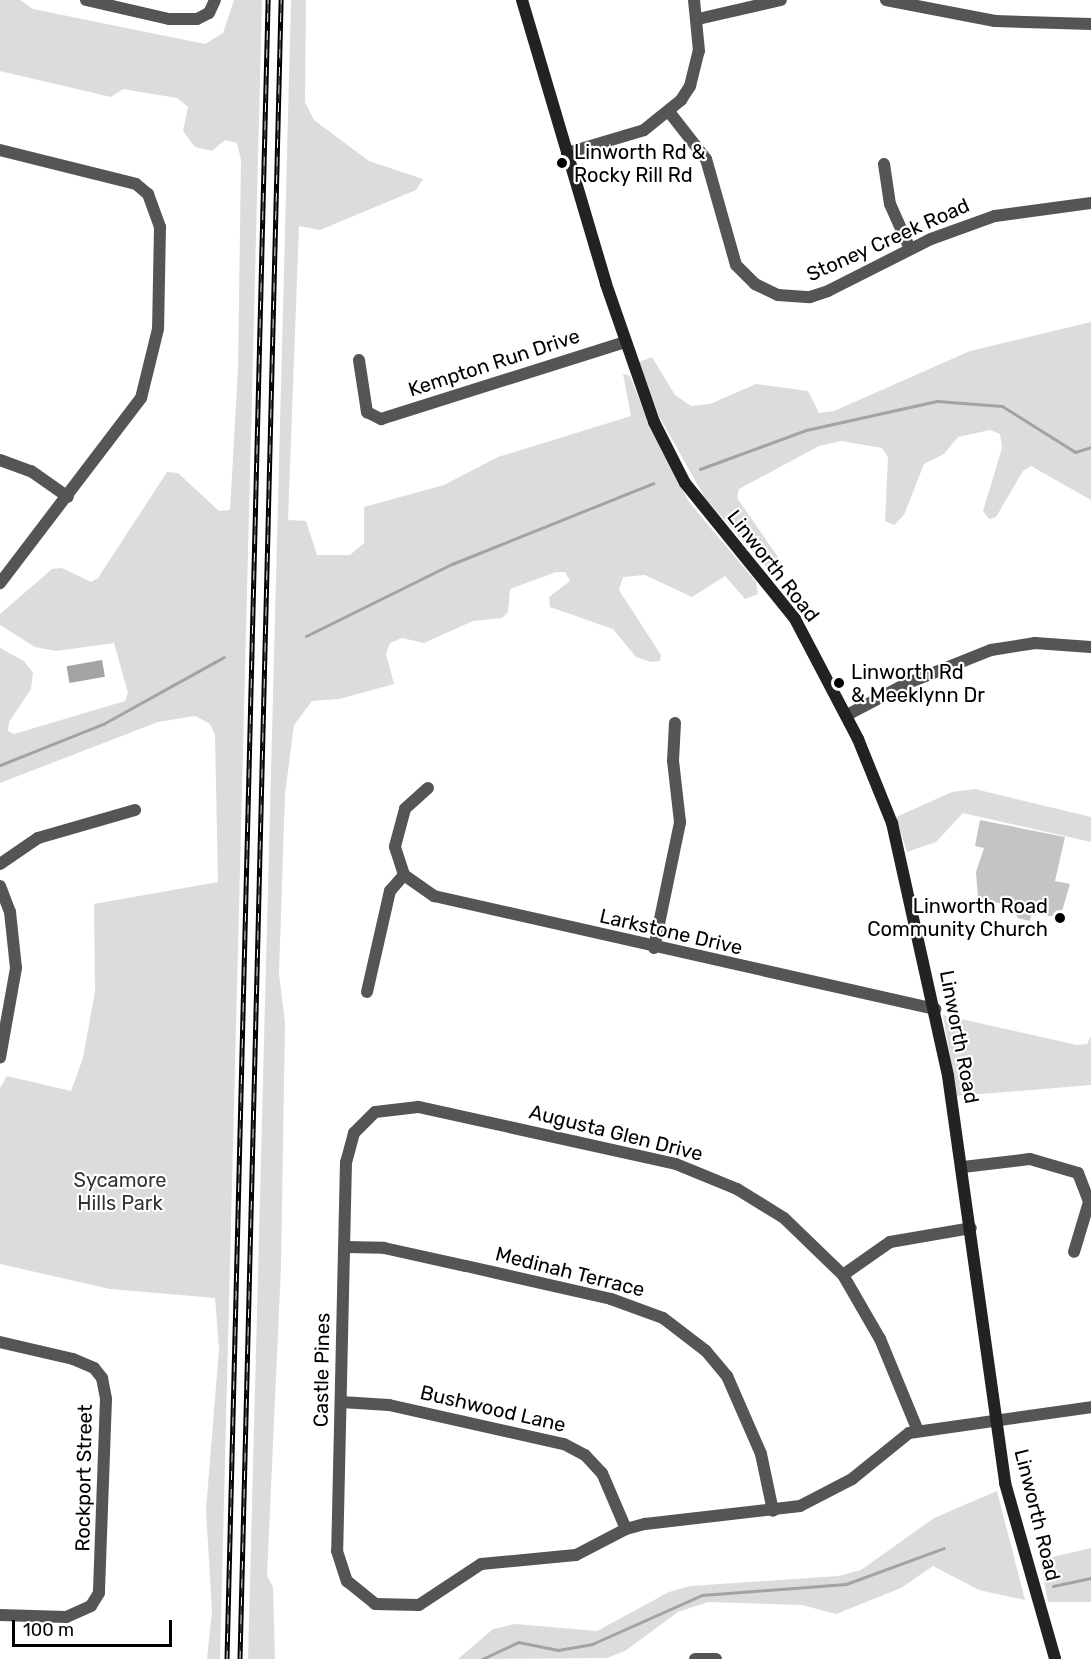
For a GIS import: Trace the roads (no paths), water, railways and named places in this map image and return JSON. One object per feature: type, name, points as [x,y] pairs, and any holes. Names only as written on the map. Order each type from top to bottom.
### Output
[{"type":"main road","name":"Linworth Road","points":[[522,0],[625,342],[654,422],[686,483],[795,619],[847,715],[892,823],[935,1009],[963,1167],[1005,1483],[1053,1658]]},
{"type":"street","points":[[86,0],[169,19],[197,19],[209,13],[215,0]]},
{"type":"street","points":[[567,153],[644,130],[670,113],[690,86],[695,70],[698,19],[694,0]]},
{"type":"street","points":[[698,19],[781,0]]},
{"type":"street","points":[[886,0],[995,21],[1091,24]]},
{"type":"street","name":"Stoney Creek Road","points":[[670,113],[706,159],[732,258],[764,290],[810,297],[910,249],[995,216],[1091,203]]},
{"type":"street","points":[[0,150],[122,178],[148,194],[160,227],[158,329],[149,375],[129,418],[0,583]]},
{"type":"street","points":[[884,164],[890,204],[910,249]]},
{"type":"street","name":"Kempton Run Drive","points":[[359,360],[367,412],[373,418],[625,342]]},
{"type":"street","points":[[0,460],[31,471],[68,497]]},
{"type":"street","points":[[847,715],[908,683],[991,650],[1035,643],[1091,647]]},
{"type":"street","points":[[654,948],[680,822],[673,760],[675,723]]},
{"type":"street","points":[[367,992],[390,891],[404,875],[395,832],[410,802],[428,788]]},
{"type":"street","points":[[0,864],[38,838],[135,810]]},
{"type":"street","name":"Larkstone Drive","points":[[404,875],[434,896],[467,906],[935,1009]]},
{"type":"street","points":[[0,886],[10,912],[16,968],[0,1058]]},
{"type":"street","name":"Augusta Glen Drive","points":[[360,1125],[375,1112],[407,1105],[676,1164],[737,1189],[784,1218],[843,1275],[880,1339],[918,1431]]},
{"type":"street","name":"Castle Pines","points":[[360,1125],[346,1162],[338,1562],[354,1589],[375,1604],[419,1605],[481,1564],[576,1555],[626,1529]]},
{"type":"street","points":[[963,1167],[1030,1159],[1078,1173],[1089,1202],[1074,1252]]},
{"type":"street","points":[[843,1275],[890,1242],[971,1228]]},
{"type":"street","name":"Medinah Terrace","points":[[345,1247],[384,1248],[466,1266],[611,1299],[663,1318],[706,1352],[727,1376],[761,1454],[773,1511]]},
{"type":"street","name":"Rockport Street","points":[[0,1342],[74,1359],[94,1368],[105,1389],[99,1593],[80,1614],[0,1616]]},
{"type":"street","name":"Bushwood Lane","points":[[341,1402],[388,1405],[564,1444],[585,1455],[602,1473],[626,1529]]},
{"type":"street","points":[[626,1529],[773,1511],[821,1497],[852,1479],[901,1438],[918,1431],[996,1418],[1091,1407]]},
{"type":"street","points":[[695,1659],[717,1659]]},
{"type":"waterway","points":[[700,469],[806,430],[937,401],[1002,406],[1075,452],[1091,447]]},
{"type":"waterway","points":[[306,636],[452,564],[653,483]]},
{"type":"waterway","points":[[0,765],[103,724],[224,657]]},
{"type":"waterway","points":[[482,1659],[518,1642],[558,1650],[592,1644],[702,1595],[846,1584],[944,1548]]},
{"type":"waterway","points":[[1053,1586],[1091,1578]]},
{"type":"railway","points":[[227,1659],[268,0]]},
{"type":"railway","points":[[240,1659],[281,0]]},
{"type":"place","name":"Linworth Rd & Rocky Rill Rd","points":[[562,163]]},
{"type":"place","name":"Linworth Rd & Meeklynn Dr","points":[[839,683]]},
{"type":"place","name":"Linworth Road Community Church","points":[[1060,918]]},
{"type":"park label","name":"Sycamore Hills Park","points":[[120,1192]]}]
